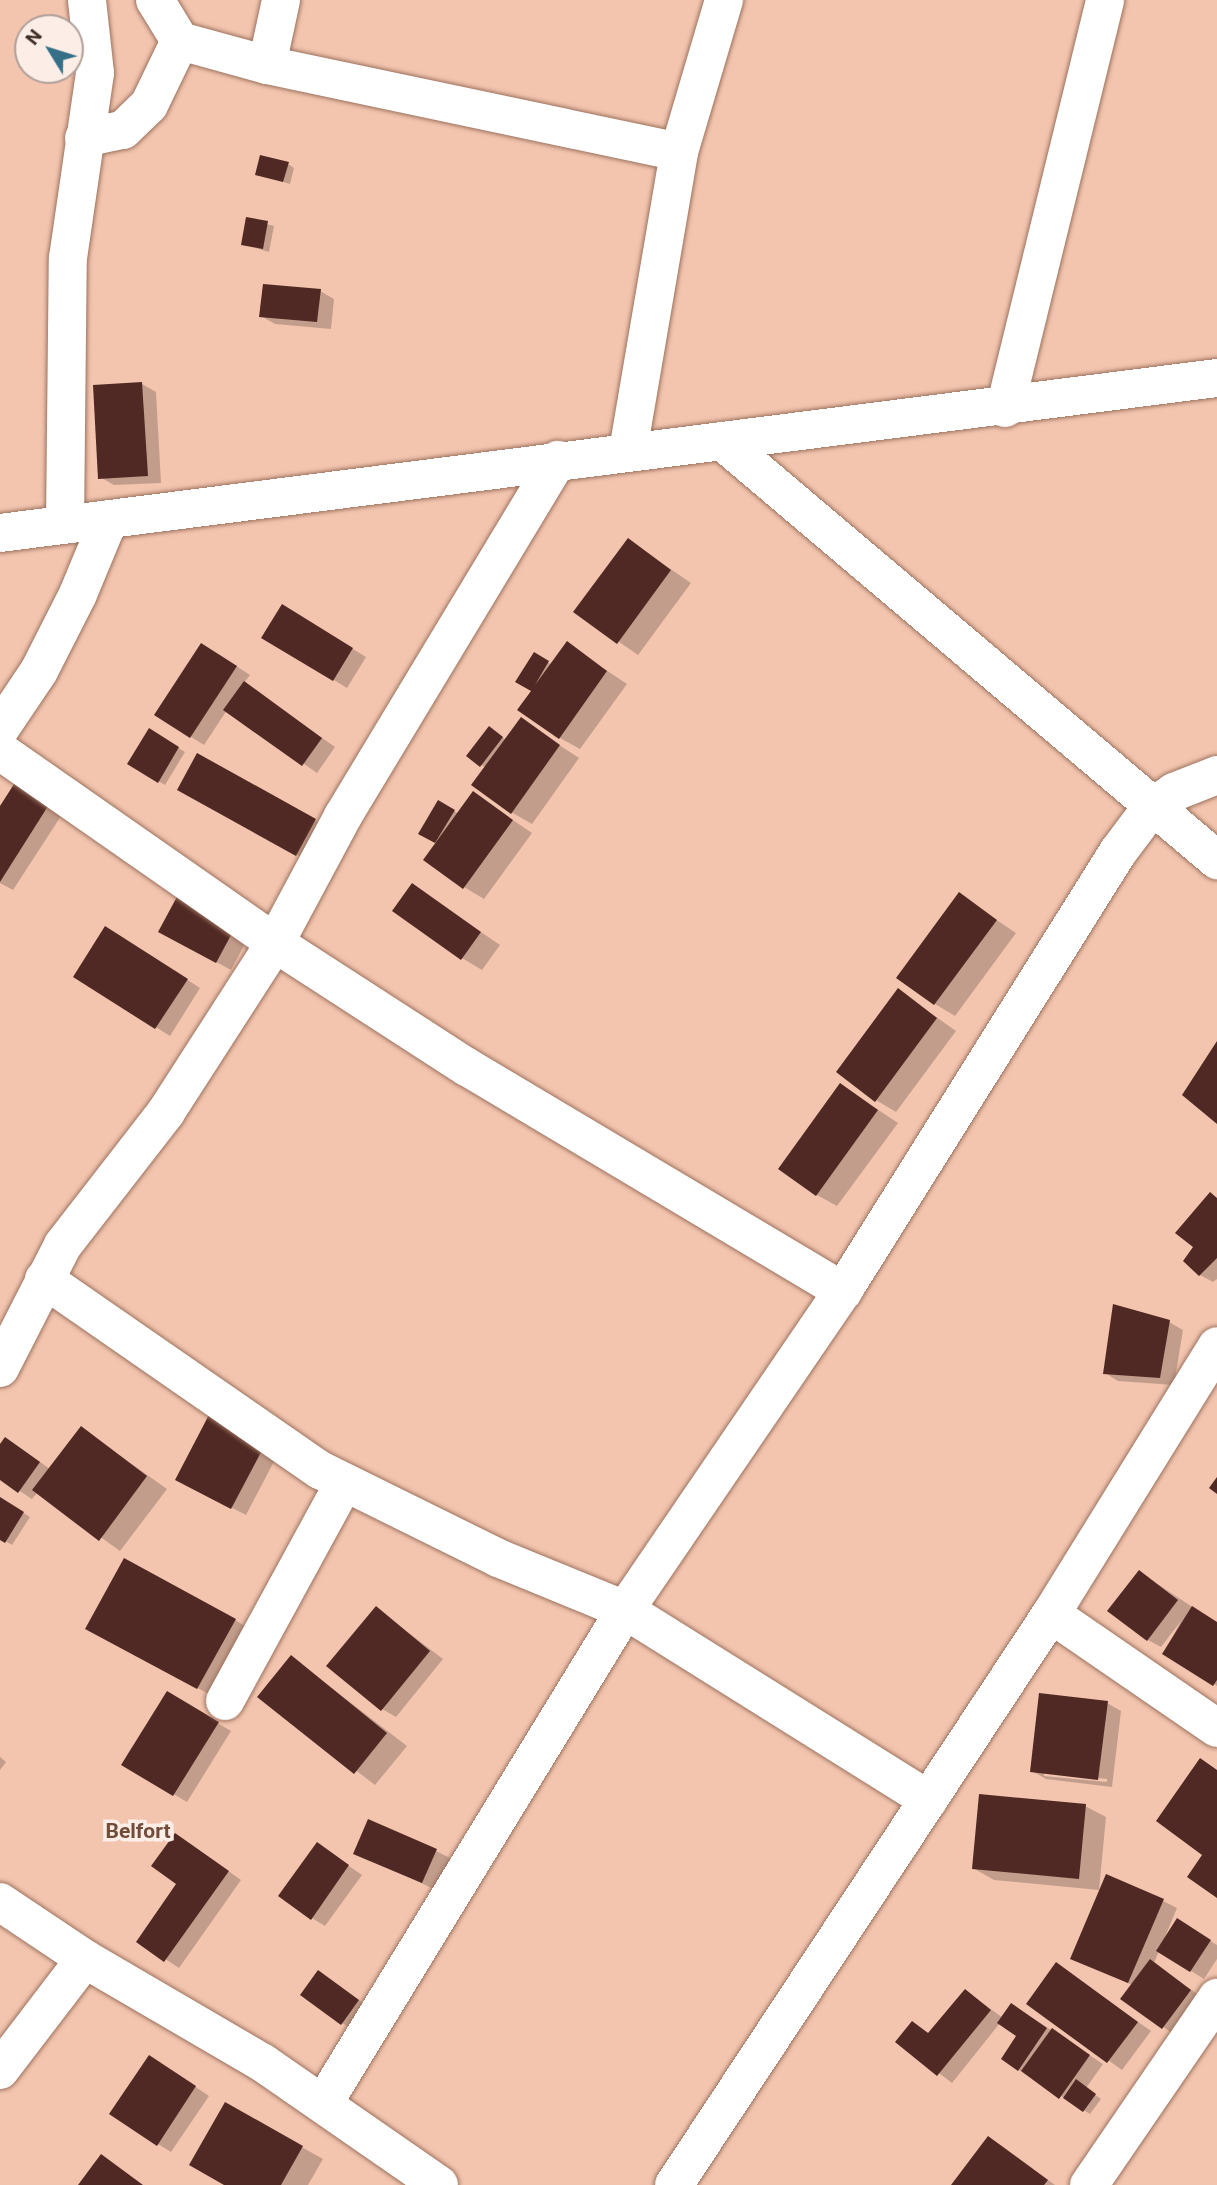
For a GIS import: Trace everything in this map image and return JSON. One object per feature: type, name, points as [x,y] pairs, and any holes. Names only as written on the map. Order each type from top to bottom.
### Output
[{"type":"street","points":[[65,524],[68,258],[94,73],[87,0]]},
{"type":"street","points":[[155,0],[180,41],[267,65],[679,152]]},
{"type":"street","points":[[267,65],[281,0]]},
{"type":"street","points":[[628,451],[679,152],[724,0]]},
{"type":"street","points":[[1005,408],[1105,0]]},
{"type":"street","points":[[84,138],[122,130],[149,105],[180,41]]},
{"type":"street","points":[[0,533],[628,451],[1005,408],[1217,378]]},
{"type":"street","points":[[722,441],[1151,808],[1217,860]]},
{"type":"street","points":[[0,1368],[44,1279],[91,1205],[209,1049],[275,943],[344,817],[558,460]]},
{"type":"street","points":[[0,729],[26,693],[67,616],[108,519]]},
{"type":"street","points":[[0,751],[275,943],[467,1067],[843,1291]]},
{"type":"street","points":[[323,2104],[625,1610],[843,1291],[1118,852],[1151,808],[1174,792],[1217,775]]},
{"type":"street","points":[[44,1279],[344,1483],[516,1567],[625,1610],[929,1800]]},
{"type":"street","points":[[674,2185],[1051,1614],[1217,1346]]},
{"type":"street","points":[[225,1701],[344,1483]]},
{"type":"street","points":[[1051,1614],[1217,1728]]},
{"type":"street","points":[[0,1902],[85,1959],[264,2063],[434,2184]]},
{"type":"street","points":[[0,2070],[85,1959]]},
{"type":"street","points":[[1089,2185],[1217,1998]]},
{"type":"building","points":[[260,155],[289,162],[283,182],[255,175]]},
{"type":"building","points":[[246,217],[268,221],[263,249],[241,245]]},
{"type":"building","points":[[263,284],[321,289],[317,322],[259,317]]},
{"type":"building","points":[[142,382],[148,476],[98,479],[93,385]]},
{"type":"building","points":[[628,538],[671,570],[617,644],[573,612]]},
{"type":"building","points":[[282,604],[353,648],[333,681],[261,638]]},
{"type":"building","points":[[567,641],[607,671],[559,739],[517,710],[531,691],[515,682],[534,652],[549,661],[535,685]]},
{"type":"building","points":[[201,643],[237,666],[190,738],[154,715]]},
{"type":"building","points":[[244,681],[322,738],[302,766],[223,710]]},
{"type":"building","points":[[521,717],[560,745],[511,814],[471,785]]},
{"type":"building","points":[[489,726],[503,737],[480,767],[466,756]]},
{"type":"building","points":[[149,728],[179,747],[158,783],[127,764]]},
{"type":"building","points":[[197,753],[316,819],[296,856],[177,790]]},
{"type":"building","points":[[16,781],[50,803],[0,882],[0,806]]},
{"type":"building","points":[[473,791],[513,820],[463,889],[423,860]]},
{"type":"building","points":[[438,800],[455,810],[435,843],[418,834]]},
{"type":"building","points":[[412,883],[481,932],[461,960],[392,911]]},
{"type":"building","points":[[959,892],[997,920],[934,1005],[896,978]]},
{"type":"building","points":[[179,893],[237,924],[216,963],[158,932]]},
{"type":"building","points":[[105,926],[188,979],[155,1029],[73,977]]},
{"type":"building","points":[[898,988],[937,1018],[875,1102],[836,1072]]},
{"type":"building","points":[[1217,1041],[1217,1124],[1182,1095]]},
{"type":"building","points":[[840,1083],[878,1110],[816,1196],[778,1169]]},
{"type":"building","points":[[1210,1192],[1217,1198],[1217,1258],[1199,1276],[1183,1261],[1193,1247],[1175,1233]]},
{"type":"building","points":[[1113,1304],[1170,1320],[1160,1378],[1103,1374]]},
{"type":"building","points":[[212,1409],[268,1439],[231,1509],[175,1480]]},
{"type":"building","points":[[81,1426],[147,1476],[99,1541],[32,1490]]},
{"type":"building","points":[[5,1437],[40,1462],[18,1493],[0,1480],[0,1444]]},
{"type":"building","points":[[1217,1477],[1217,1494],[1209,1488]]},
{"type":"building","points":[[0,1497],[24,1512],[5,1543],[0,1540]]},
{"type":"building","points":[[124,1558],[236,1619],[197,1689],[85,1629]]},
{"type":"building","points":[[1139,1570],[1178,1600],[1147,1641],[1107,1611]]},
{"type":"building","points":[[376,1606],[430,1651],[381,1711],[326,1666]]},
{"type":"building","points":[[1192,1606],[1217,1622],[1217,1680],[1213,1686],[1162,1654]]},
{"type":"building","points":[[291,1655],[387,1733],[354,1774],[257,1697]]},
{"type":"building","points":[[167,1691],[219,1722],[173,1796],[121,1765]]},
{"type":"building","points":[[1039,1693],[1108,1701],[1098,1780],[1030,1772]]},
{"type":"building","points":[[1200,1758],[1217,1770],[1217,1898],[1187,1877],[1202,1855],[1156,1821]]},
{"type":"building","points":[[979,1794],[1086,1804],[1079,1879],[972,1869]]},
{"type":"building","points":[[368,1819],[437,1849],[422,1883],[353,1854]]},
{"type":"building","points":[[175,1833],[229,1871],[164,1962],[136,1942],[176,1884],[151,1866]]},
{"type":"building","points":[[317,1842],[349,1865],[311,1920],[278,1896]]},
{"type":"building","points":[[1106,1874],[1164,1899],[1128,1983],[1070,1959]]},
{"type":"building","points":[[1177,1918],[1211,1940],[1190,1972],[1156,1951]]},
{"type":"building","points":[[1150,1959],[1191,1990],[1162,2029],[1120,1999]]},
{"type":"building","points":[[1056,1962],[1138,2022],[1107,2063],[1026,2004]]},
{"type":"building","points":[[318,1970],[359,2000],[341,2025],[300,1995]]},
{"type":"building","points":[[965,1989],[991,2010],[937,2076],[895,2042],[912,2021],[928,2033]]},
{"type":"building","points":[[1011,2003],[1047,2028],[1018,2071],[1001,2059],[1016,2036],[997,2023]]},
{"type":"building","points":[[1052,2028],[1090,2055],[1059,2099],[1021,2071]]},
{"type":"building","points":[[149,2055],[196,2086],[157,2146],[109,2114]]},
{"type":"building","points":[[1076,2079],[1096,2094],[1083,2112],[1063,2098]]},
{"type":"building","points":[[225,2102],[303,2146],[281,2185],[224,2185],[189,2165]]},
{"type":"building","points":[[988,2136],[1048,2180],[1044,2185],[951,2185]]},
{"type":"building","points":[[101,2154],[143,2185],[78,2185]]},
{"type":"district","name":"Belfort","points":[[138,1831]]}]
